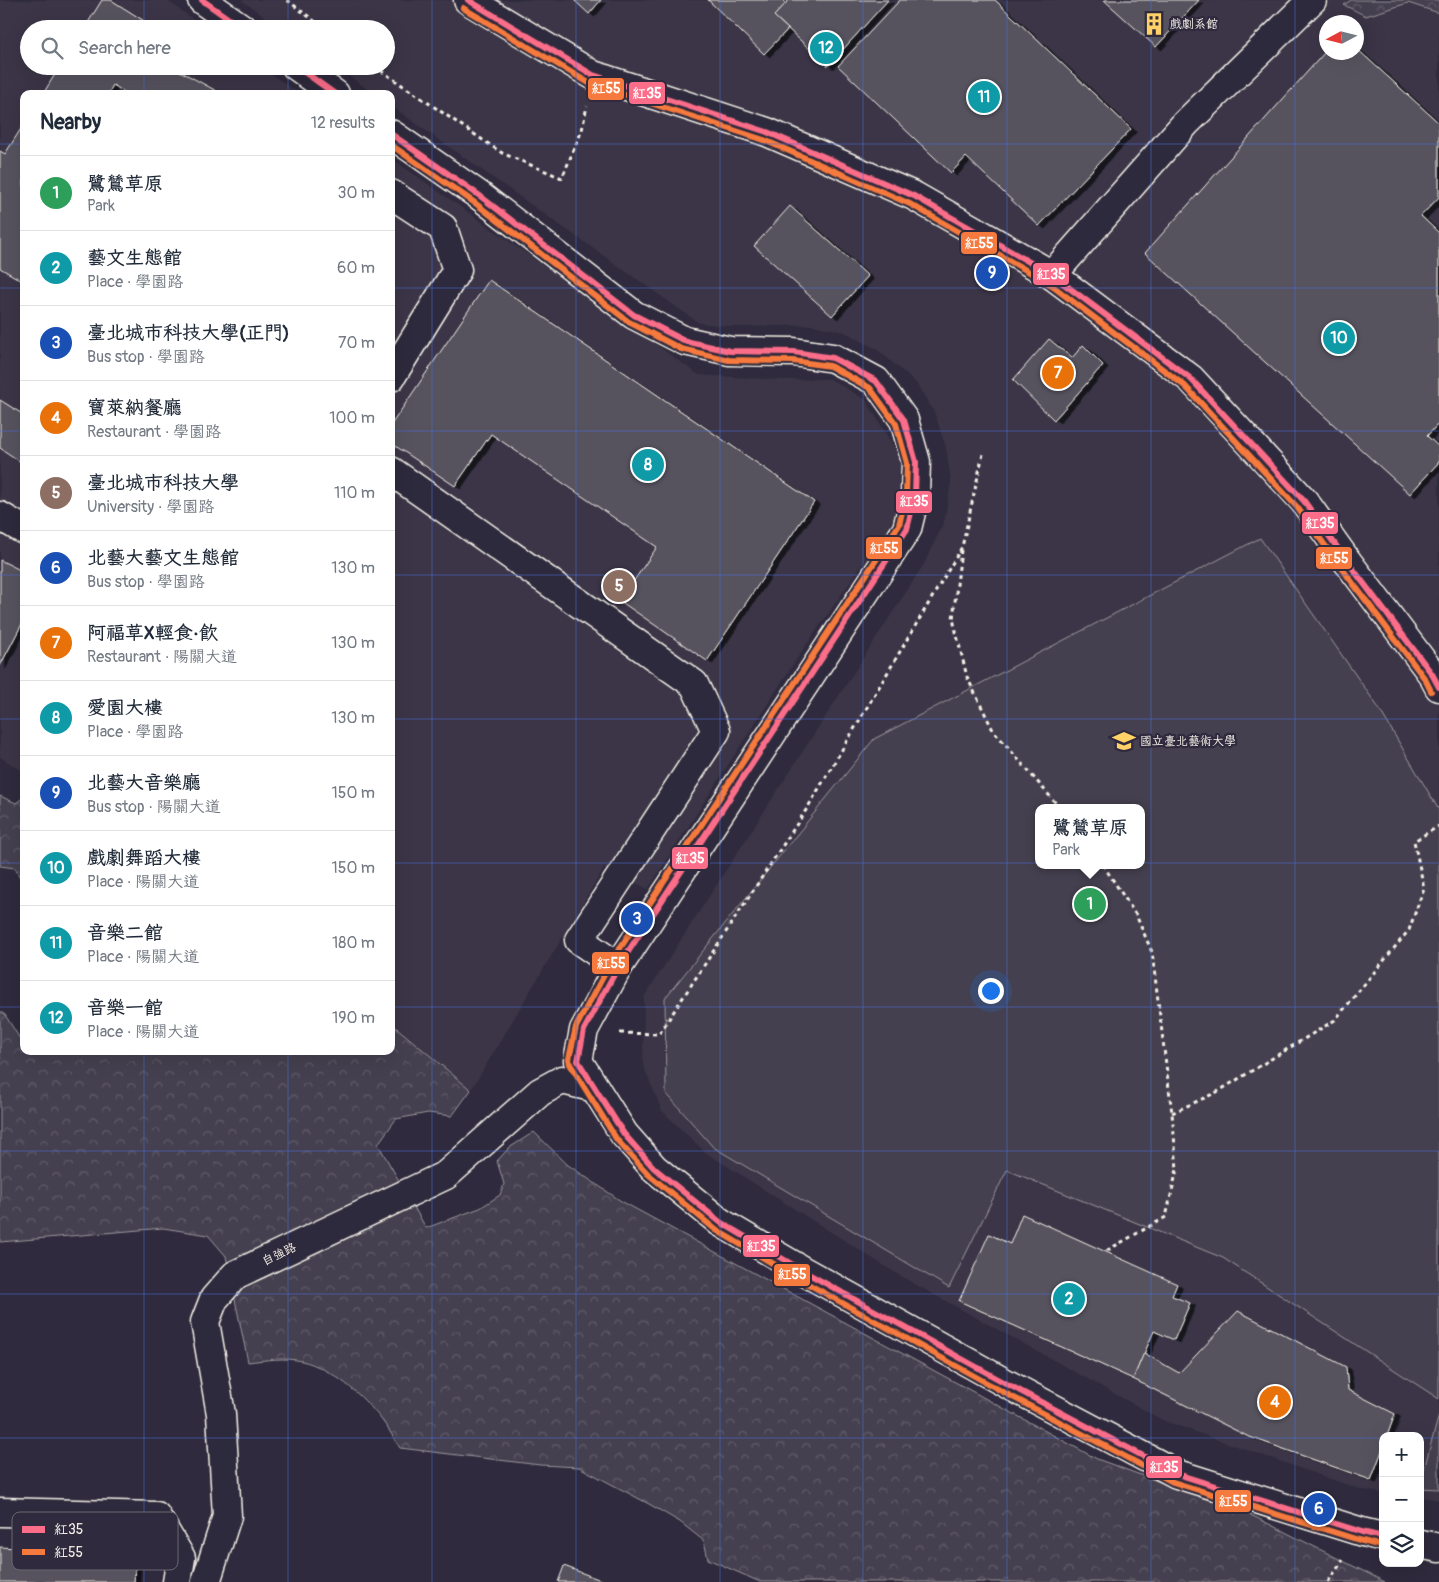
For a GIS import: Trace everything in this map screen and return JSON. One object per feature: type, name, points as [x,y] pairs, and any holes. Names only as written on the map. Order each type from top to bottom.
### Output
[{"type":"street","points":[[202,0],[230,20]]},
{"type":"street","points":[[468,0],[593,75],[767,132],[914,196],[1052,275],[1191,379],[1304,501],[1437,675]]},
{"type":"street","points":[[1052,275],[1186,123],[1312,0]]},
{"type":"street","points":[[309,75],[329,90]]},
{"type":"street","points":[[395,137],[480,196],[634,315],[685,341],[730,351],[794,352],[833,358],[876,381],[904,420],[916,462],[916,496],[908,529],[618,967],[584,1030],[578,1061],[624,1134],[654,1168],[720,1222],[805,1272],[1009,1385],[1177,1474],[1362,1532],[1379,1535]]},
{"type":"street","points":[[395,197],[444,228],[457,270],[395,371]]},
{"type":"street","points":[[395,474],[694,684],[716,731],[578,940],[618,967]]},
{"type":"street","points":[[0,516],[20,528]]},
{"type":"street","name":"自強路","points":[[206,1582],[227,1516],[221,1414],[205,1322],[214,1300],[235,1276],[446,1175],[540,1092],[562,1080],[595,1088]]},
{"type":"street","points":[[1424,1545],[1439,1548]]},
{"type":"street","points":[[178,1553],[181,1558],[178,1582]]},
{"type":"path","points":[[287,0],[313,20]]},
{"type":"path","points":[[387,75],[502,153],[562,178],[582,130],[593,75]]},
{"type":"path","points":[[983,454],[962,547],[953,619],[967,678],[993,730],[1057,804]]},
{"type":"path","points":[[620,1033],[659,1034],[669,1020],[808,807],[962,547]]},
{"type":"path","points":[[1172,1114],[1217,1092],[1334,1020],[1409,930],[1424,888],[1414,841],[1439,826]]},
{"type":"path","points":[[1106,869],[1136,915],[1152,952],[1177,1169],[1166,1217],[1106,1251]]},
{"type":"path","points":[[1328,1582],[1343,1560]]},
{"type":"shaded area","points":[[0,0],[166,0],[194,20],[20,20],[20,75],[273,75],[294,90],[20,90],[20,770],[0,757]]},
{"type":"shaded area","name":"國立臺北藝術大學","points":[[241,0],[1439,0],[1439,1500],[1424,1498],[1424,1432],[1379,1432],[1379,1492],[1362,1490],[1164,1421],[902,1277],[706,1153],[662,1111],[643,1065],[644,997],[924,564],[944,522],[951,483],[946,447],[934,412],[916,383],[878,350],[845,332],[813,325],[737,327],[699,323],[395,109],[395,90],[368,90],[348,75],[395,75],[395,20],[269,20]]},
{"type":"shaded area","points":[[395,161],[699,375],[782,380],[830,379],[866,400],[903,462],[897,515],[798,657],[648,889],[604,868],[471,1090],[395,1026]]},
{"type":"green space","points":[[1351,0],[1439,0],[1439,13],[1408,3],[1366,16],[1344,5]]},
{"type":"green space","points":[[1260,538],[1378,707],[1439,810],[1439,1399],[1223,1258],[1007,1170],[949,1288],[713,1147],[666,1093],[665,998],[874,739]]},
{"type":"green space","points":[[0,796],[16,803],[20,800],[20,877],[15,868],[0,866]]},
{"type":"green space","points":[[0,1011],[5,1015],[20,1039],[20,1055],[395,1055],[395,1026],[471,1090],[452,1116],[428,1113],[396,1119],[378,1144],[426,1228],[480,1208],[500,1195],[504,1184],[497,1161],[509,1148],[534,1132],[568,1165],[621,1201],[1097,1459],[1255,1517],[1385,1582],[760,1582],[708,1559],[704,1541],[680,1522],[579,1467],[540,1465],[400,1448],[384,1422],[356,1392],[335,1376],[302,1361],[275,1359],[248,1362],[226,1256],[208,1235],[163,1228],[0,1242]]},
{"type":"green space","points":[[1439,1415],[1439,1489],[1424,1488],[1424,1469]]},
{"type":"building","points":[[102,0],[111,0],[143,20],[90,20]]},
{"type":"building","points":[[574,0],[601,0],[589,14]]},
{"type":"building","points":[[708,0],[782,0],[786,4],[774,16],[788,29],[764,54]]},
{"type":"building","points":[[789,0],[888,0],[828,66],[774,16]]},
{"type":"building","points":[[900,0],[995,0],[1131,129],[1039,226],[966,157],[951,173],[838,66]]},
{"type":"building","name":"戲劇系館","points":[[1104,0],[1199,0],[1156,47]]},
{"type":"building","points":[[1364,55],[1439,123],[1439,197],[1421,216],[1439,233],[1439,423],[1427,436],[1439,447],[1439,462],[1410,494],[1145,253],[1319,59],[1364,60]]},
{"type":"building","points":[[55,75],[187,75],[215,90],[121,90],[113,85],[110,90],[45,90]]},
{"type":"building","points":[[20,130],[20,280],[0,268],[0,151],[5,154]]},
{"type":"building","points":[[790,206],[868,276],[832,316],[754,246]]},
{"type":"building","points":[[489,280],[814,502],[707,661],[620,601],[657,547],[491,434],[455,486],[395,446],[395,419]]},
{"type":"building","points":[[1049,339],[1072,358],[1083,345],[1103,365],[1054,420],[1013,380]]},
{"type":"building","points":[[0,400],[20,412],[20,461],[0,448]]},
{"type":"building","points":[[0,560],[20,570],[20,628],[0,666]]},
{"type":"building","points":[[1022,1214],[1177,1284],[1172,1296],[1190,1303],[1174,1340],[1154,1331],[1133,1379],[959,1301],[989,1234],[1010,1244]]},
{"type":"building","points":[[1238,1311],[1346,1367],[1348,1390],[1395,1414],[1388,1432],[1379,1432],[1379,1459],[1371,1480],[1247,1436],[1133,1379],[1144,1353],[1179,1373]]},
{"type":"building","points":[[0,1547],[12,1548],[12,1570],[135,1570],[134,1582],[0,1582]]},
{"type":"building","points":[[564,1566],[606,1582],[558,1582]]},
{"type":"transit line","name":"紅35","points":[[202,0],[230,20]]},
{"type":"transit line","name":"紅35","points":[[468,0],[593,75],[767,132],[914,196],[1052,275],[1191,379],[1304,501],[1432,674],[1439,687]]},
{"type":"transit line","name":"紅55","points":[[463,8],[589,83],[764,140],[910,204],[1047,282],[1185,386],[1297,507],[1425,679],[1431,691]]},
{"type":"transit line","name":"紅35","points":[[309,75],[329,90]]},
{"type":"transit line","name":"紅35","points":[[395,137],[480,196],[634,315],[685,341],[730,351],[794,352],[833,358],[876,381],[904,420],[916,462],[915,496],[907,529],[618,967],[584,1030],[578,1061],[624,1134],[654,1168],[720,1222],[805,1272],[1009,1385],[1177,1474],[1379,1536]]},
{"type":"transit line","name":"紅55","points":[[395,148],[475,203],[629,322],[681,349],[729,360],[793,361],[830,366],[870,388],[896,424],[907,463],[906,495],[899,525],[611,962],[576,1027],[569,1059],[570,1064],[617,1140],[648,1174],[716,1230],[801,1280],[1005,1393],[1173,1482],[1379,1545]]},
{"type":"place","name":"戲劇系館","points":[[1154,24]]},
{"type":"place","name":"音樂一館","points":[[826,48]]},
{"type":"place","name":"音樂二館","points":[[984,97]]},
{"type":"place","name":"北藝大音樂廳","points":[[992,273]]},
{"type":"place","name":"戲劇舞蹈大樓","points":[[1339,338]]},
{"type":"place","name":"阿福草X輕食·飲","points":[[1058,373]]},
{"type":"place","name":"愛園大樓","points":[[648,465]]},
{"type":"place","name":"臺北城市科技大學","points":[[619,586]]},
{"type":"place","name":"國立臺北藝術大學","points":[[1124,741]]},
{"type":"place","name":"鷺鷥草原","points":[[1090,904]]},
{"type":"place","name":"臺北城市科技大學(正門)","points":[[637,919]]},
{"type":"place","name":"藝文生態館","points":[[1069,1299]]},
{"type":"place","name":"寶萊納餐廳","points":[[1275,1402]]},
{"type":"place","name":"北藝大藝文生態館","points":[[1319,1509]]}]
